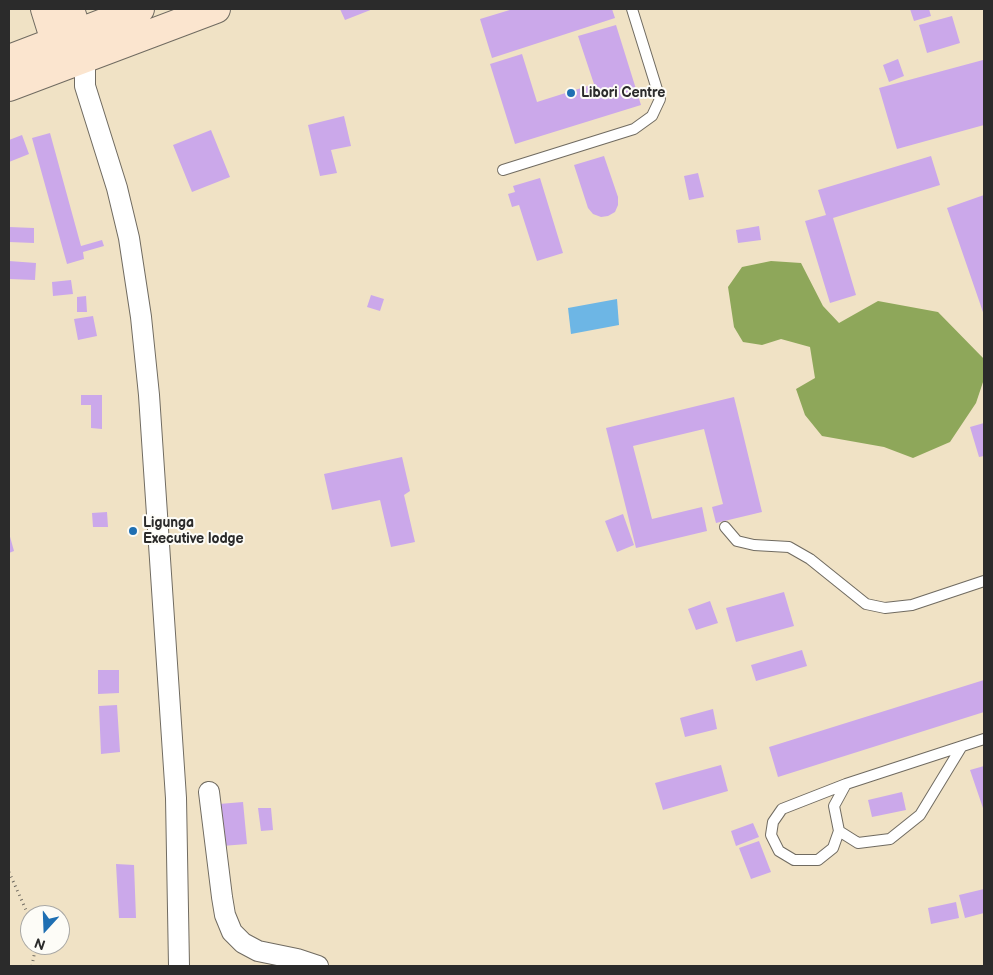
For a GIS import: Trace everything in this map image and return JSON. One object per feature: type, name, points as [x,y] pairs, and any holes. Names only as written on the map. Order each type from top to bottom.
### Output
[{"type":"main road","points":[[45,9],[67,27],[76,62]]},
{"type":"main road","points":[[9,59],[67,27],[140,9]]},
{"type":"main road","points":[[9,87],[216,9]]},
{"type":"street","points":[[76,62],[116,188],[129,238],[141,317],[149,395],[176,798],[179,966]]},
{"type":"street","points":[[209,792],[222,897],[225,915],[232,932],[243,944],[258,951],[297,959],[318,966]]},
{"type":"lane","points":[[503,170],[634,129],[652,116],[660,99],[632,9]]},
{"type":"lane","points":[[725,528],[737,541],[789,547],[810,559],[866,604],[885,608],[912,604],[984,582]]},
{"type":"lane","points":[[846,784],[834,806],[839,831],[833,848],[818,860],[794,860],[779,851],[771,835],[773,822],[782,809],[846,784],[984,739]]},
{"type":"lane","points":[[839,831],[858,843],[890,839],[920,815],[962,746]]},
{"type":"path","points":[[9,872],[24,905]]},
{"type":"green space","points":[[771,261],[801,263],[823,306],[839,323],[878,301],[938,312],[984,359],[984,379],[976,403],[950,442],[913,458],[884,447],[822,436],[805,415],[796,389],[815,378],[810,347],[781,339],[762,345],[743,342],[734,327],[728,287],[742,267]]},
{"type":"water","points":[[617,299],[619,325],[571,334],[568,308]]},
{"type":"building","points":[[340,9],[373,9],[345,20]]},
{"type":"building","points":[[513,9],[612,9],[615,18],[492,58],[480,19]]},
{"type":"building","points":[[910,9],[929,9],[931,16],[914,21]]},
{"type":"building","points":[[952,16],[960,43],[927,53],[919,25]]},
{"type":"building","points":[[616,25],[641,105],[515,144],[490,64],[522,54],[537,102],[594,84],[578,36]]},
{"type":"building","points":[[898,59],[904,76],[889,82],[883,65]]},
{"type":"building","points":[[983,60],[984,125],[897,149],[879,88]]},
{"type":"building","points":[[344,116],[351,146],[331,150],[337,173],[320,176],[308,125]]},
{"type":"building","points":[[211,130],[230,177],[192,192],[173,145]]},
{"type":"building","points":[[50,133],[81,246],[102,240],[104,246],[83,252],[84,259],[67,264],[32,138]]},
{"type":"building","points":[[22,135],[29,154],[9,162],[9,140]]},
{"type":"building","points":[[604,156],[618,197],[618,205],[615,212],[601,217],[593,214],[588,208],[574,165]]},
{"type":"building","points":[[931,156],[940,185],[833,218],[856,295],[830,303],[805,221],[826,215],[818,190]]},
{"type":"building","points":[[698,173],[704,197],[689,200],[684,176]]},
{"type":"building","points":[[540,178],[563,253],[537,261],[519,205],[512,207],[508,194],[515,192],[513,186]]},
{"type":"building","points":[[984,195],[984,315],[947,208]]},
{"type":"building","points":[[759,226],[761,240],[738,243],[736,230]]},
{"type":"building","points":[[9,227],[34,228],[34,243],[9,242]]},
{"type":"building","points":[[9,261],[36,263],[35,280],[9,279]]},
{"type":"building","points":[[71,280],[73,294],[53,296],[52,282]]},
{"type":"building","points":[[371,295],[384,299],[380,311],[367,307]]},
{"type":"building","points":[[86,296],[87,312],[77,312],[77,297]]},
{"type":"building","points":[[93,316],[97,336],[78,340],[74,319]]},
{"type":"building","points":[[81,395],[102,395],[102,429],[91,428],[91,405],[81,405]]},
{"type":"building","points":[[734,397],[762,512],[716,523],[712,507],[723,504],[704,429],[633,446],[652,519],[702,507],[707,531],[636,548],[606,428]]},
{"type":"building","points":[[984,423],[984,456],[979,457],[970,427]]},
{"type":"building","points":[[402,457],[410,491],[404,495],[415,542],[391,547],[380,500],[332,510],[324,474]]},
{"type":"building","points":[[107,512],[108,527],[93,527],[92,513]]},
{"type":"building","points":[[623,514],[634,545],[617,552],[605,521]]},
{"type":"building","points":[[9,533],[14,551],[9,553]]},
{"type":"building","points":[[784,592],[794,626],[736,642],[726,608]]},
{"type":"building","points":[[710,601],[718,623],[696,630],[688,609]]},
{"type":"building","points":[[802,650],[807,666],[756,681],[751,665]]},
{"type":"building","points":[[98,670],[119,670],[119,693],[98,694]]},
{"type":"building","points":[[984,680],[984,712],[778,777],[769,747]]},
{"type":"building","points":[[117,705],[120,752],[101,754],[99,706]]},
{"type":"building","points":[[713,709],[717,729],[685,737],[680,718]]},
{"type":"building","points":[[721,765],[728,791],[663,810],[655,783]]},
{"type":"building","points":[[984,766],[984,811],[970,770]]},
{"type":"building","points":[[902,792],[906,810],[872,817],[868,800]]},
{"type":"building","points":[[243,802],[247,844],[222,846],[219,804]]},
{"type":"building","points":[[258,808],[271,808],[273,830],[261,831]]},
{"type":"building","points":[[753,823],[759,837],[736,846],[731,831]]},
{"type":"building","points":[[759,841],[771,872],[751,879],[739,848]]},
{"type":"building","points":[[116,864],[134,865],[136,918],[119,918]]},
{"type":"building","points":[[984,889],[984,913],[965,918],[959,895]]},
{"type":"building","points":[[956,902],[959,918],[931,924],[928,908]]},
{"type":"place","name":"Libori Centre","points":[[571,93]]},
{"type":"place","name":"Ligunga Executive lodge","points":[[133,531]]}]
